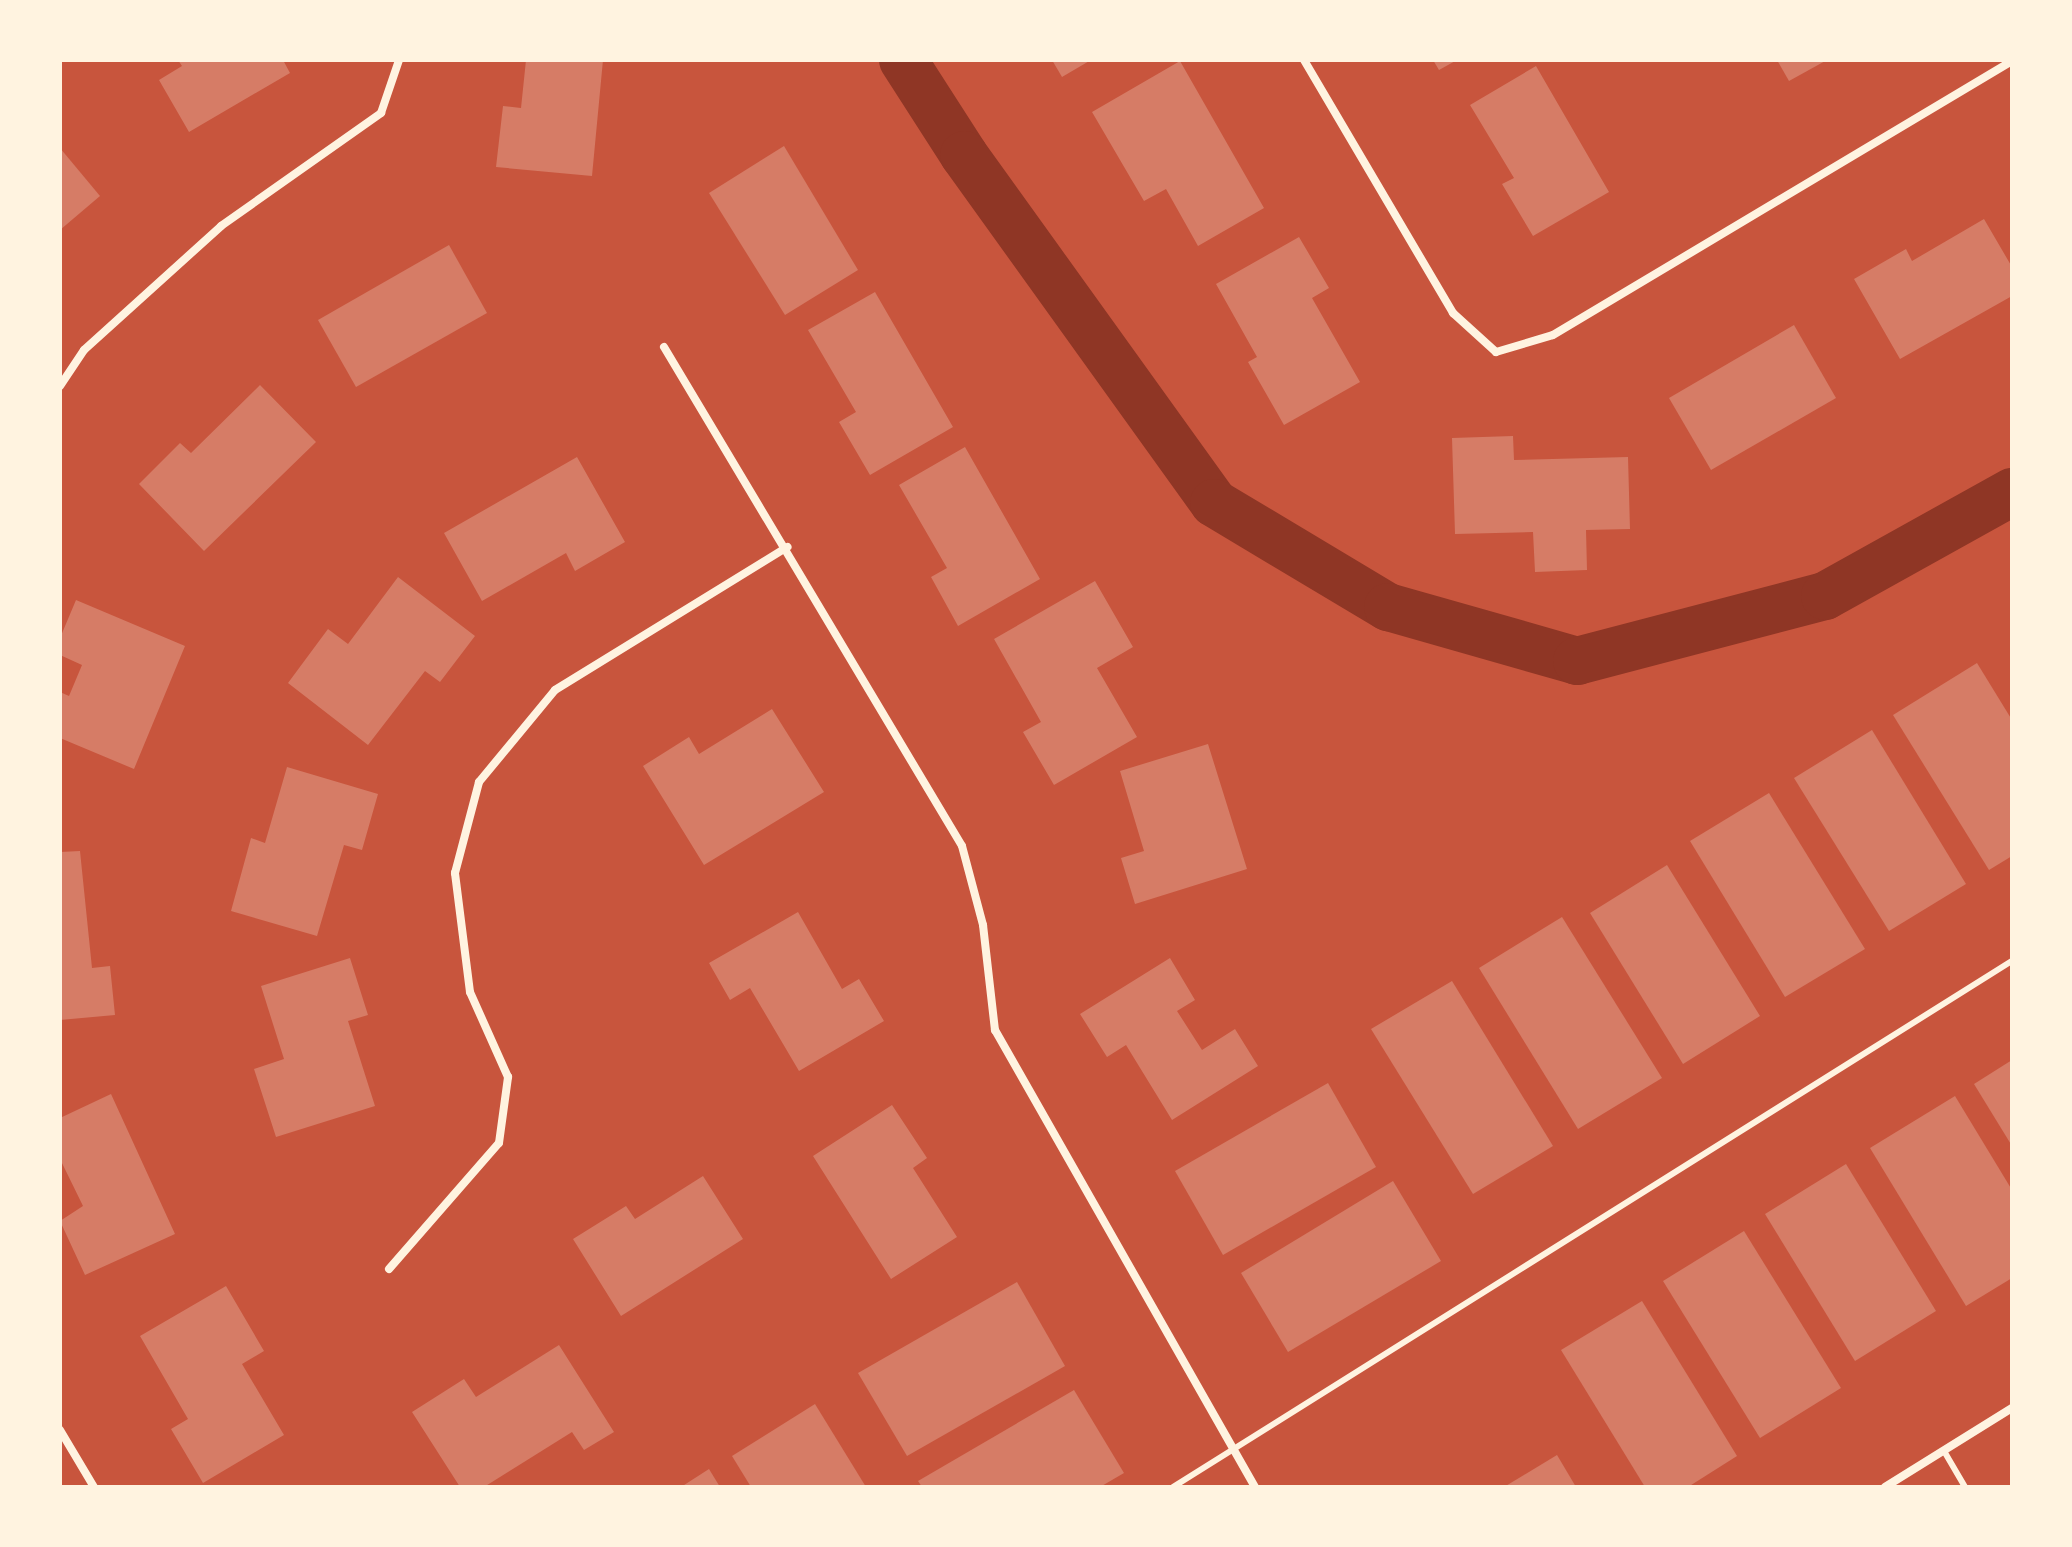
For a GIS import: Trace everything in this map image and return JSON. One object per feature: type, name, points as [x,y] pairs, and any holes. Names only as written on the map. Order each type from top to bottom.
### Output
[{"type":"street","points":[[60,386],[84,350],[221,226],[381,113],[399,60]]},
{"type":"street","points":[[1304,60],[1453,313],[1496,352],[1553,335],[2012,61]]},
{"type":"street","points":[[664,347],[787,547],[962,846],[983,925],[995,1030],[1255,1487]]},
{"type":"street","points":[[389,1269],[499,1143],[508,1077],[470,992],[455,873],[479,782],[555,690],[787,547]]},
{"type":"street","points":[[1885,1487],[2012,1408]]},
{"type":"street","points":[[60,1430],[94,1487]]},
{"type":"lane","points":[[1173,1487],[2012,961]]},
{"type":"lane","points":[[1944,1451],[1965,1487]]},
{"type":"building","points":[[178,60],[283,60],[290,73],[189,132],[159,80],[182,66]]},
{"type":"building","points":[[526,60],[603,60],[592,176],[496,167],[503,106],[521,108]]},
{"type":"building","points":[[1052,60],[1091,60],[1062,77]]},
{"type":"building","points":[[1433,60],[1457,60],[1439,70]]},
{"type":"building","points":[[1777,60],[1827,60],[1789,81]]},
{"type":"building","points":[[1180,61],[1264,208],[1198,246],[1166,189],[1144,201],[1092,112]]},
{"type":"building","points":[[1536,66],[1609,192],[1533,236],[1502,184],[1514,178],[1470,105]]},
{"type":"building","points":[[784,146],[858,270],[785,315],[709,193]]},
{"type":"building","points":[[60,148],[100,196],[60,230]]},
{"type":"building","points":[[1984,219],[2012,267],[2012,296],[1900,359],[1854,279],[1906,249],[1912,261]]},
{"type":"building","points":[[1299,237],[1329,288],[1312,298],[1360,382],[1284,425],[1248,362],[1257,357],[1216,284]]},
{"type":"building","points":[[449,245],[487,313],[356,387],[318,320]]},
{"type":"building","points":[[875,292],[953,427],[870,475],[839,422],[856,412],[808,330]]},
{"type":"building","points":[[1794,325],[1836,398],[1711,470],[1669,398]]},
{"type":"building","points":[[260,385],[316,442],[204,551],[139,484],[180,443],[191,453]]},
{"type":"building","points":[[1513,436],[1514,460],[1628,457],[1630,529],[1586,530],[1587,570],[1535,572],[1533,532],[1455,534],[1452,438]]},
{"type":"building","points":[[965,447],[1040,579],[958,626],[931,577],[947,568],[899,485]]},
{"type":"building","points":[[577,457],[625,542],[575,571],[566,553],[482,601],[444,533]]},
{"type":"building","points":[[398,577],[475,636],[440,682],[425,671],[368,745],[288,683],[328,629],[348,644]]},
{"type":"building","points":[[1095,581],[1133,647],[1097,668],[1137,737],[1054,785],[1023,732],[1041,722],[994,639]]},
{"type":"building","points":[[76,600],[185,646],[134,769],[60,738],[60,692],[69,696],[82,665],[60,655],[60,638]]},
{"type":"building","points":[[1977,663],[2012,720],[2012,856],[1989,870],[1893,715]]},
{"type":"building","points":[[772,709],[824,792],[704,865],[643,766],[689,737],[699,754]]},
{"type":"building","points":[[1872,730],[1966,884],[1889,931],[1794,778]]},
{"type":"building","points":[[1208,744],[1247,869],[1135,904],[1121,858],[1144,851],[1120,771]]},
{"type":"building","points":[[287,767],[378,794],[362,850],[344,845],[317,936],[231,911],[251,838],[265,843]]},
{"type":"building","points":[[1769,793],[1865,949],[1785,997],[1690,841]]},
{"type":"building","points":[[80,851],[92,968],[110,966],[115,1015],[60,1020],[60,852]]},
{"type":"building","points":[[1667,865],[1760,1016],[1683,1064],[1590,913]]},
{"type":"building","points":[[798,912],[842,989],[859,979],[884,1021],[799,1071],[750,988],[730,1000],[709,963]]},
{"type":"building","points":[[1562,917],[1662,1078],[1578,1129],[1479,968]]},
{"type":"building","points":[[350,958],[368,1015],[348,1021],[375,1106],[276,1137],[254,1069],[284,1059],[261,986]]},
{"type":"building","points":[[1170,958],[1195,1000],[1177,1011],[1202,1050],[1235,1029],[1258,1066],[1172,1120],[1126,1045],[1107,1057],[1080,1014]]},
{"type":"building","points":[[1452,981],[1553,1146],[1473,1194],[1371,1029]]},
{"type":"building","points":[[2012,1060],[2012,1146],[1974,1084]]},
{"type":"building","points":[[1328,1083],[1376,1167],[1223,1255],[1175,1171]]},
{"type":"building","points":[[111,1094],[175,1234],[85,1275],[60,1221],[83,1206],[60,1159],[60,1118]]},
{"type":"building","points":[[1955,1096],[2012,1190],[2012,1278],[1966,1306],[1870,1148]]},
{"type":"building","points":[[892,1105],[927,1158],[913,1168],[957,1237],[891,1279],[813,1156]]},
{"type":"building","points":[[1846,1164],[1936,1311],[1855,1361],[1765,1214]]},
{"type":"building","points":[[703,1176],[743,1239],[621,1316],[573,1239],[626,1206],[635,1219]]},
{"type":"building","points":[[1393,1181],[1441,1261],[1288,1352],[1241,1273]]},
{"type":"building","points":[[1744,1231],[1841,1388],[1760,1438],[1663,1281]]},
{"type":"building","points":[[1017,1282],[1065,1366],[907,1456],[858,1373]]},
{"type":"building","points":[[226,1286],[264,1351],[242,1364],[284,1435],[203,1483],[171,1429],[188,1419],[140,1336]]},
{"type":"building","points":[[1642,1301],[1737,1456],[1688,1487],[1645,1487],[1561,1350]]},
{"type":"building","points":[[559,1345],[614,1432],[584,1450],[572,1432],[484,1487],[460,1487],[412,1412],[464,1379],[476,1397]]},
{"type":"building","points":[[1074,1390],[1124,1473],[1100,1487],[922,1487],[918,1481]]},
{"type":"building","points":[[815,1404],[866,1487],[751,1487],[732,1456]]},
{"type":"building","points":[[1557,1455],[1576,1487],[1504,1487]]},
{"type":"building","points":[[709,1469],[720,1487],[681,1487]]},
{"type":"waterway","points":[[903,60],[964,155],[1214,503],[1388,607],[1577,661],[1825,596],[2012,492]]}]
